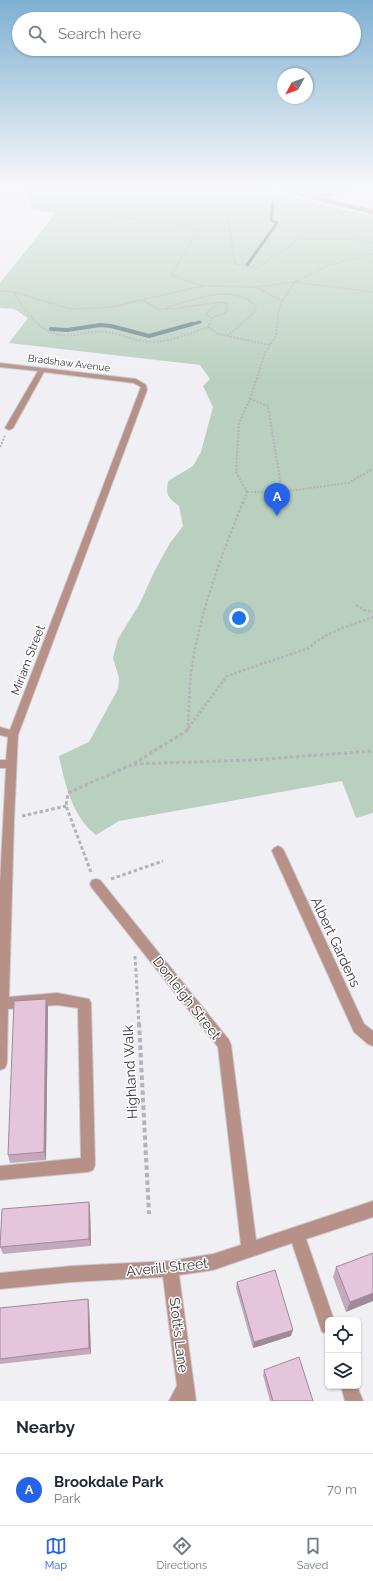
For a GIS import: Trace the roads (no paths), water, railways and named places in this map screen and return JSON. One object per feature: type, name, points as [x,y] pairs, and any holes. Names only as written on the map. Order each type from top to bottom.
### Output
[{"type":"street","name":"Bradshaw Avenue","points":[[0,365],[136,381]]},
{"type":"street","points":[[10,428],[42,370]]},
{"type":"street","name":"Miriam Street","points":[[0,1063],[3,870],[8,820],[13,735],[144,390],[144,386],[136,381]]},
{"type":"street","points":[[0,732],[13,735]]},
{"type":"street","points":[[0,764],[11,764]]},
{"type":"street","name":"Albert Gardens","points":[[278,851],[359,1028],[373,1040]]},
{"type":"street","name":"Donleigh Street","points":[[96,884],[224,1045],[249,1250]]},
{"type":"street","points":[[0,1173],[88,1165],[84,1004],[57,999],[2,1004]]},
{"type":"street","name":"Averill Street","points":[[0,1281],[72,1274],[170,1269],[213,1262],[373,1209]]},
{"type":"street","points":[[297,1234],[325,1317]]},
{"type":"street","name":"Stott's Lane","points":[[170,1269],[183,1397]]},
{"type":"street","points":[[349,1389],[354,1401]]},
{"type":"waterway","points":[[247,265],[257,251]]},
{"type":"waterway","points":[[189,325],[200,322]]},
{"type":"waterway","points":[[51,329],[67,330],[100,325],[111,326],[149,336],[192,324]]},
{"type":"place","name":"Brookdale Park","points":[[277,516]]}]
